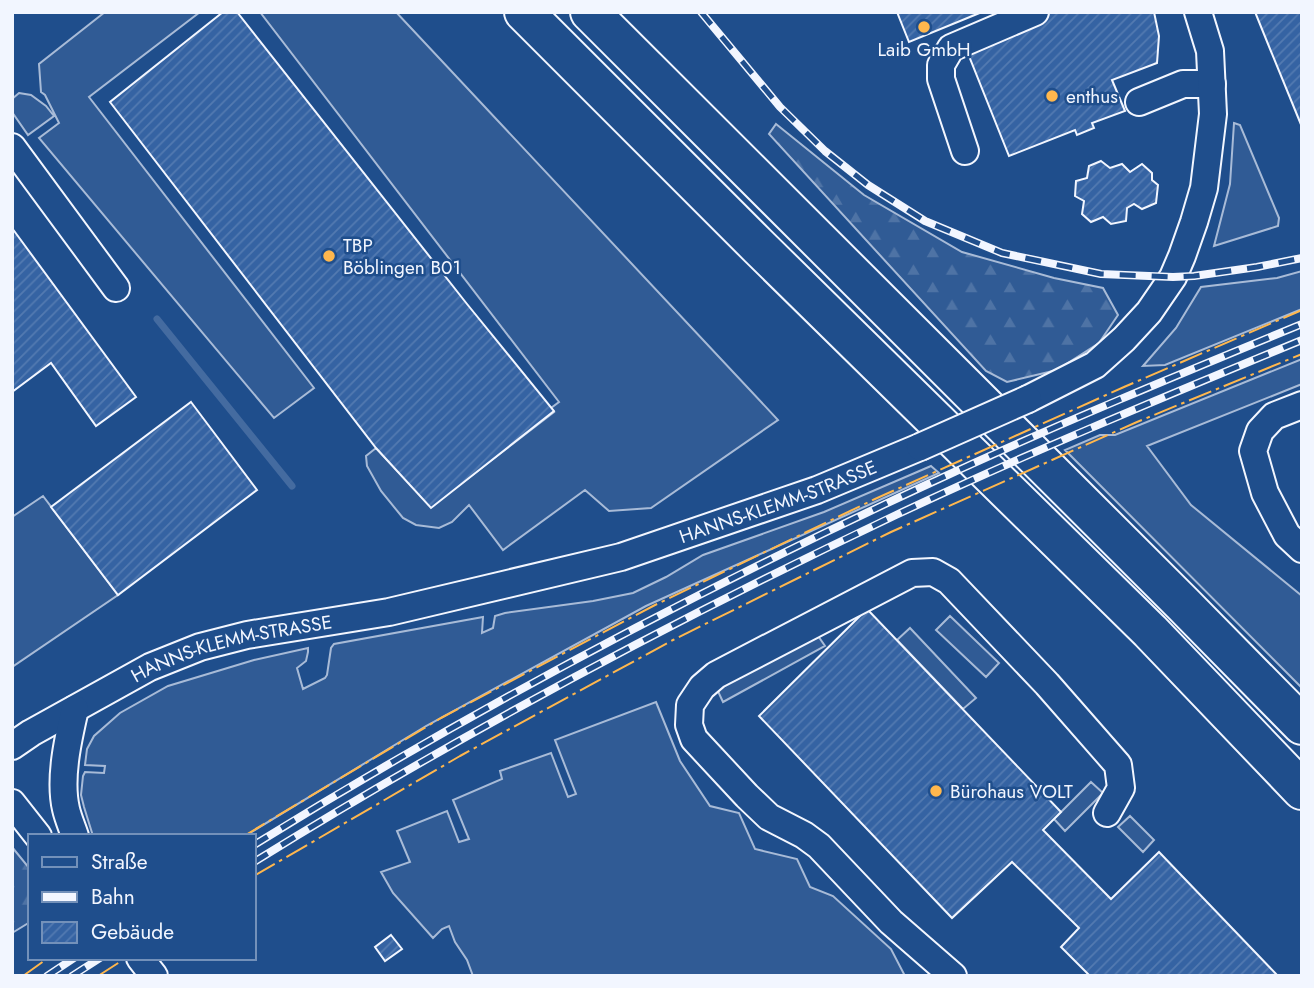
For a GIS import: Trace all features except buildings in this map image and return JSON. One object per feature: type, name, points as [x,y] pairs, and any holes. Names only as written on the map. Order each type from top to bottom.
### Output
[{"type":"highway","points":[[524,12],[1150,631],[1302,790]]},
{"type":"highway","points":[[590,12],[1302,725]]},
{"type":"street","points":[[965,151],[941,79],[942,65],[951,48],[1035,12]]},
{"type":"street","name":"HANNS-KLEMM-STRASSE","points":[[12,746],[150,667],[200,647],[247,635],[389,612],[621,557],[817,490],[1028,399],[1095,365],[1124,340],[1149,312],[1173,277],[1194,222],[1203,188],[1213,114],[1210,51],[1198,12]]},
{"type":"street","points":[[1139,102],[1183,84],[1212,84]]},
{"type":"street","points":[[12,147],[116,288]]},
{"type":"street","points":[[1302,405],[1274,416],[1260,430],[1253,451],[1265,493],[1287,535],[1302,550]]},
{"type":"street","points":[[953,976],[891,922],[819,846],[769,817],[694,739],[689,725],[690,705],[702,687],[716,676],[912,573],[933,572],[949,581],[1048,684],[1118,765],[1121,788],[1107,813]]},
{"type":"street","points":[[74,834],[65,808],[64,781],[67,744],[75,709]]},
{"type":"street","points":[[12,803],[36,834]]},
{"type":"street","points":[[142,960],[154,976]]},
{"type":"shaded area","points":[[105,12],[200,12],[89,97],[314,388],[274,418],[39,138],[59,123],[41,92],[39,64]]},
{"type":"shaded area","points":[[260,12],[396,12],[778,420],[651,508],[609,511],[585,490],[503,550],[469,505],[452,522],[439,528],[416,525],[403,518],[381,491],[367,466],[366,456],[376,448],[431,507],[554,412],[551,408],[559,402]]},
{"type":"shaded area","points":[[19,93],[31,95],[54,116],[28,135],[12,112],[12,99]]},
{"type":"shaded area","points":[[1234,123],[1240,125],[1279,218],[1278,226],[1214,246],[1230,184]]},
{"type":"shaded area","points":[[1302,271],[1302,309],[1165,365],[1143,366],[1176,328],[1201,287],[1277,278]]},
{"type":"shaded area","points":[[1302,359],[1302,384],[1147,446],[1191,505],[1302,596],[1302,688],[1065,450],[1100,435],[1115,435]]},
{"type":"shaded area","points":[[931,466],[939,473],[646,606],[426,726],[248,834],[92,834],[81,795],[83,776],[85,772],[104,773],[105,766],[85,765],[87,749],[94,736],[120,713],[168,686],[254,660],[308,648],[306,661],[297,668],[303,689],[325,678],[334,644],[483,617],[482,633],[493,628],[495,616],[505,613],[633,593],[703,555],[824,512]]},
{"type":"shaded area","points":[[43,496],[118,595],[12,667],[12,517]]},
{"type":"shaded area","points":[[950,616],[999,663],[986,677],[936,630]]},
{"type":"shaded area","points":[[910,628],[976,698],[963,709],[897,640]]},
{"type":"shaded area","points":[[816,633],[825,646],[723,702],[716,687]]},
{"type":"shaded area","points":[[656,702],[680,761],[710,806],[739,813],[755,849],[797,859],[810,887],[833,896],[891,949],[905,976],[473,976],[449,926],[433,938],[393,893],[381,872],[410,862],[397,831],[447,811],[459,842],[469,839],[453,800],[502,779],[500,771],[551,753],[568,797],[576,794],[555,740]]},
{"type":"shaded area","points":[[1091,782],[1103,793],[1065,831],[1054,819]]},
{"type":"shaded area","points":[[1130,816],[1154,840],[1143,852],[1118,827]]},
{"type":"green space","points":[[776,124],[864,195],[962,252],[1054,278],[1103,288],[1118,315],[1099,343],[1057,370],[1007,382],[986,371],[769,134]]},
{"type":"green space","points":[[12,847],[28,867],[28,923],[12,933]]},
{"type":"waterway","points":[[157,319],[292,486]]},
{"type":"railway","points":[[701,12],[780,107],[825,151],[868,185],[925,221],[1002,253],[1101,274],[1173,277],[1257,267],[1302,258]]},
{"type":"railway","points":[[256,844],[505,698],[677,606],[939,479],[1302,324]]},
{"type":"railway","points":[[256,861],[490,723],[732,595],[997,469],[1302,340]]},
{"type":"railway","points":[[47,976],[71,960]]},
{"type":"railway","points":[[72,976],[97,960]]},
{"type":"power","points":[[247,834],[441,718],[655,605],[875,499],[1302,310]]},
{"type":"power","points":[[256,875],[460,756],[673,640],[891,532],[1137,422],[1302,354]]},
{"type":"power","points":[[23,976],[45,960]]},
{"type":"power","points":[[98,976],[123,960]]},
{"type":"place","name":"Laib GmbH","points":[[924,27]]},
{"type":"place","name":"enthus","points":[[1052,96]]},
{"type":"place","name":"TBP Böblingen B01","points":[[329,256]]},
{"type":"place","name":"Bürohaus VOLT","points":[[936,791]]}]
